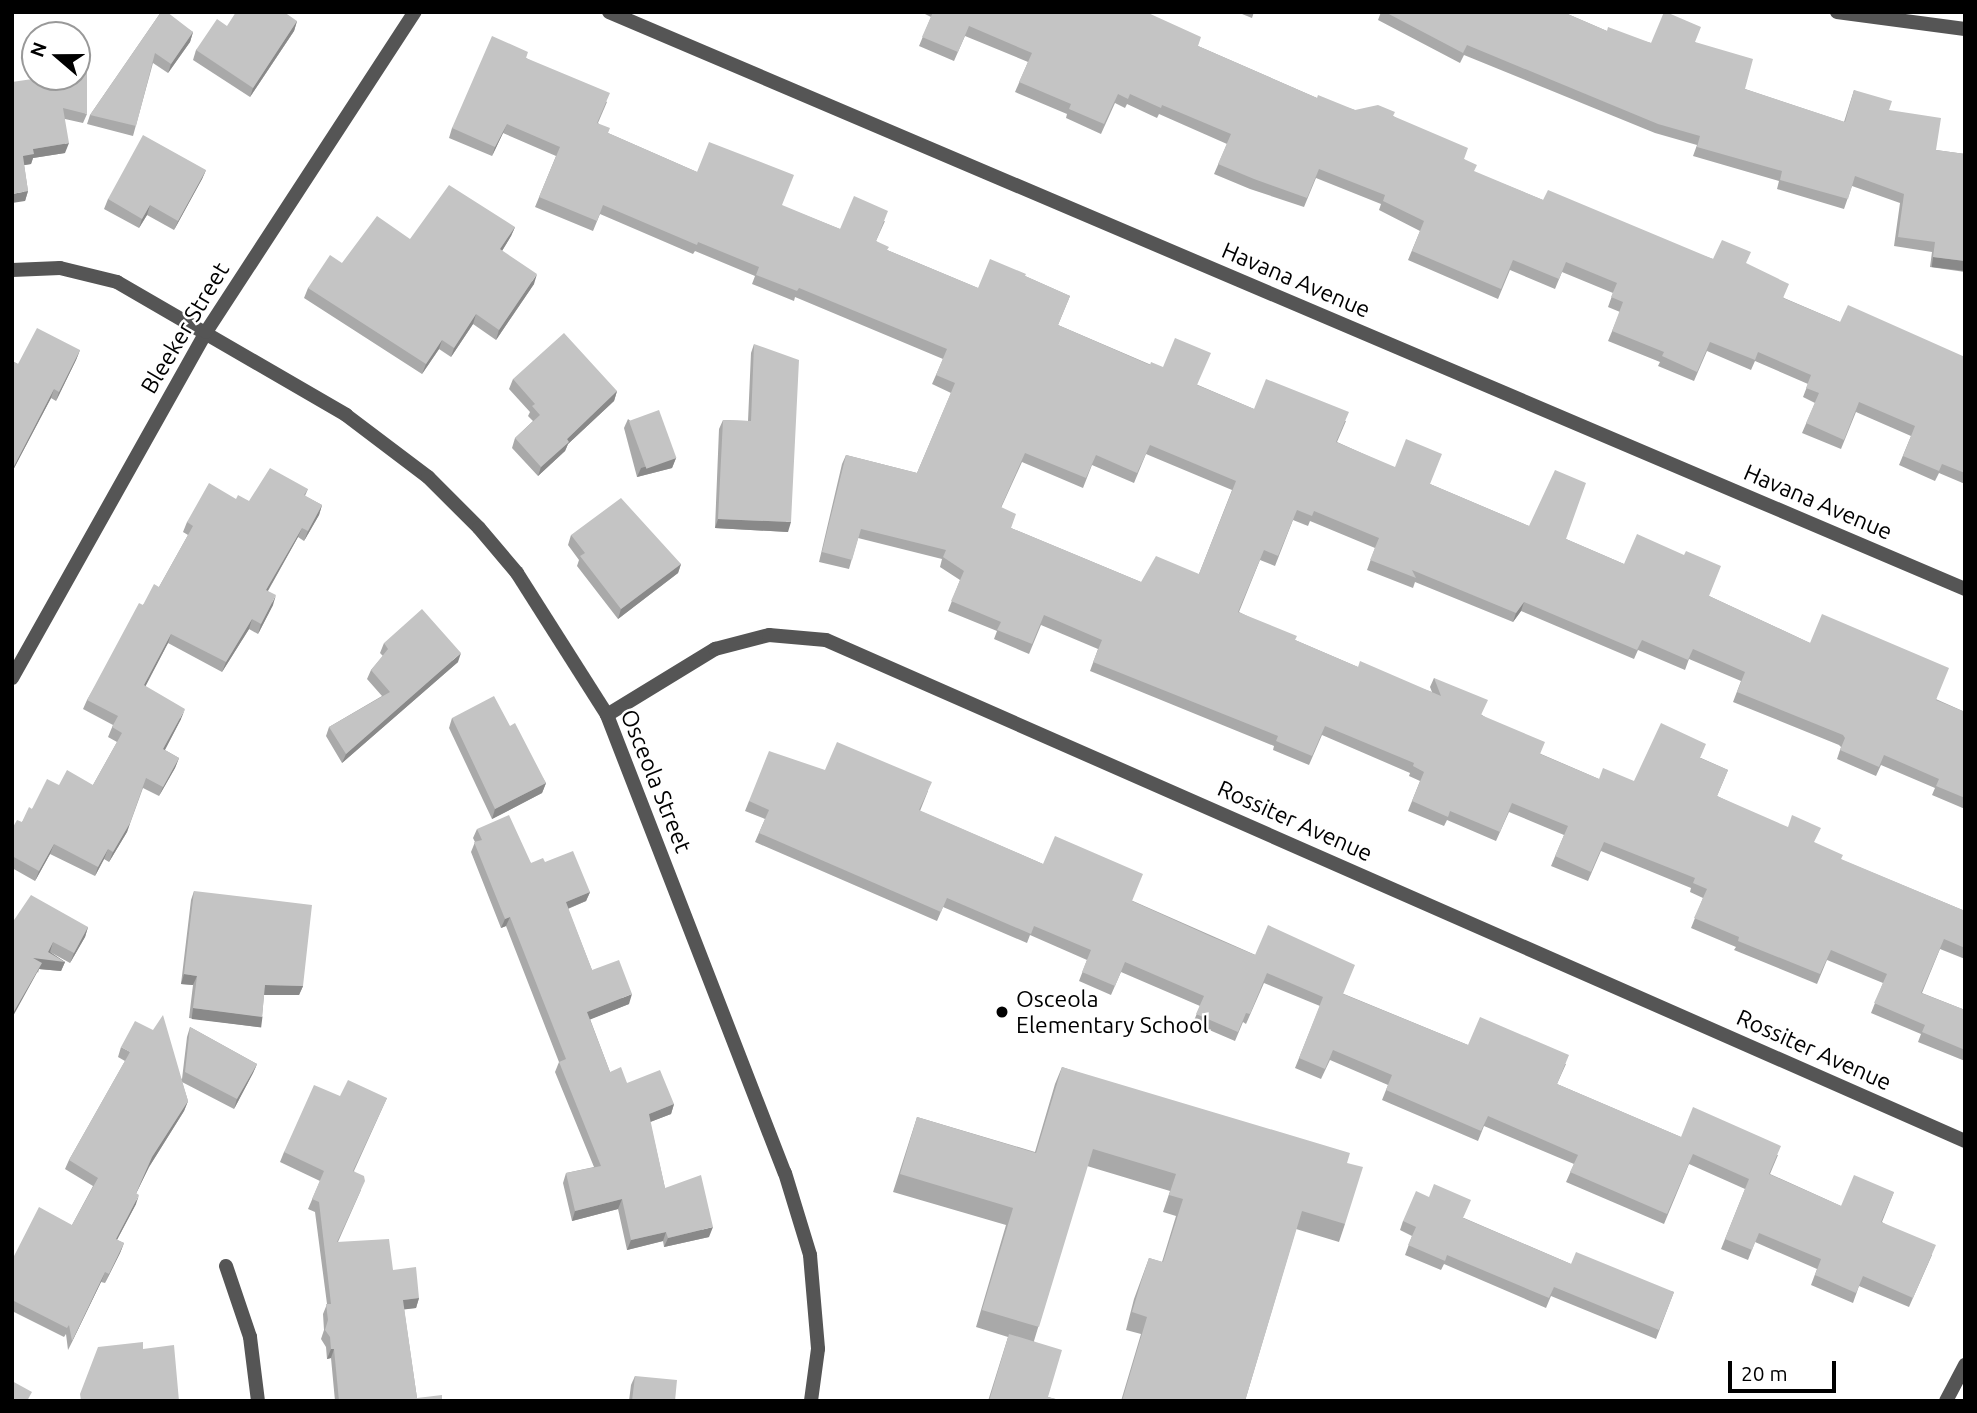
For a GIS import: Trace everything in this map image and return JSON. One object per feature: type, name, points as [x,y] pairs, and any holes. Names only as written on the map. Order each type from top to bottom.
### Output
[{"type":"street","name":"Bleeker Street","points":[[12,678],[206,332],[415,12]]},
{"type":"street","name":"Havana Avenue","points":[[609,12],[1965,589]]},
{"type":"street","points":[[1837,12],[1965,29]]},
{"type":"street","name":"Osceola Street","points":[[12,270],[60,268],[117,282],[346,415],[428,477],[479,528],[517,573],[607,715],[785,1173],[810,1255],[818,1349],[811,1401]]},
{"type":"street","name":"Rossiter Avenue","points":[[607,715],[715,649],[769,635],[826,640],[1965,1141]]},
{"type":"street","points":[[226,1266],[250,1337],[258,1401]]},
{"type":"street","points":[[1946,1401],[1965,1365]]},
{"type":"building","points":[[161,12],[167,12],[193,32],[171,64],[155,53],[136,126],[90,115]]},
{"type":"building","points":[[236,12],[284,12],[297,21],[253,88],[196,50],[217,19],[227,26]]},
{"type":"building","points":[[933,12],[1146,12],[1201,37],[1198,46],[1317,98],[1318,95],[1355,110],[1378,105],[1395,112],[1393,116],[1468,148],[1464,159],[1477,165],[1474,171],[1543,200],[1548,190],[1713,259],[1722,240],[1751,252],[1746,263],[1789,284],[1783,298],[1840,322],[1848,305],[1965,357],[1965,473],[1942,464],[1939,471],[1903,456],[1915,426],[1859,402],[1844,440],[1806,423],[1819,393],[1806,388],[1811,375],[1758,352],[1755,360],[1710,342],[1697,372],[1662,356],[1664,352],[1612,331],[1623,302],[1611,297],[1617,283],[1566,262],[1559,279],[1513,260],[1501,289],[1412,251],[1424,221],[1383,201],[1385,195],[1319,169],[1307,198],[1254,179],[1218,164],[1231,134],[1130,94],[1128,99],[1118,94],[1104,124],[1069,109],[1071,104],[1019,82],[1032,53],[969,26],[958,52],[922,37]]},
{"type":"building","points":[[1385,12],[1563,12],[1607,31],[1608,27],[1651,43],[1666,12],[1701,27],[1695,42],[1753,59],[1745,89],[1845,122],[1854,90],[1892,101],[1889,110],[1941,118],[1936,150],[1965,154],[1965,261],[1933,257],[1935,242],[1898,237],[1904,194],[1855,176],[1848,199],[1780,180],[1782,171],[1697,147],[1700,136],[1658,124],[1467,45],[1463,53]]},
{"type":"building","points":[[492,36],[528,52],[526,58],[610,93],[597,123],[610,128],[608,133],[697,172],[709,142],[794,175],[782,205],[840,229],[854,196],[888,211],[876,241],[889,247],[887,250],[978,288],[990,259],[1026,274],[1025,276],[1070,296],[1058,325],[1150,365],[1151,362],[1163,367],[1175,338],[1211,353],[1197,385],[1254,409],[1266,379],[1349,412],[1336,442],[1395,467],[1406,439],[1442,454],[1430,484],[1529,526],[1555,470],[1586,483],[1566,539],[1624,564],[1637,534],[1684,555],[1686,551],[1721,566],[1709,596],[1810,643],[1822,614],[1949,668],[1936,700],[1965,712],[1965,798],[1936,786],[1939,779],[1884,755],[1879,767],[1840,750],[1845,738],[1843,735],[1737,692],[1745,672],[1693,649],[1688,660],[1642,640],[1637,650],[1524,602],[1516,613],[1412,570],[1416,578],[1370,560],[1379,538],[1314,511],[1312,516],[1297,510],[1278,556],[1264,550],[1238,612],[1297,636],[1295,640],[1358,667],[1360,661],[1441,696],[1434,678],[1488,700],[1481,715],[1545,742],[1540,754],[1599,779],[1603,768],[1634,781],[1661,723],[1706,744],[1700,758],[1728,770],[1717,796],[1788,827],[1792,815],[1821,828],[1814,842],[1843,855],[1841,859],[1965,911],[1965,948],[1944,939],[1921,993],[1965,1010],[1965,1050],[1922,1032],[1925,1025],[1874,1003],[1887,974],[1831,950],[1820,974],[1738,941],[1739,937],[1694,918],[1707,889],[1693,883],[1695,878],[1604,842],[1591,872],[1555,856],[1568,826],[1512,803],[1500,832],[1450,811],[1448,817],[1412,801],[1424,772],[1413,766],[1414,763],[1325,726],[1312,756],[1276,741],[1278,736],[1093,662],[1102,640],[1044,615],[1032,644],[997,630],[1001,622],[951,601],[964,571],[943,557],[946,550],[861,529],[852,560],[822,552],[846,455],[917,473],[955,383],[936,375],[947,349],[799,288],[797,291],[756,275],[759,267],[698,242],[697,245],[603,205],[597,221],[539,197],[560,147],[507,124],[495,147],[452,128]],"holes":[[[1150,445],[1236,481],[1199,574],[1156,556],[1141,582],[1011,528],[1016,514],[1001,507],[1025,453],[1086,478],[1096,455],[1137,473]]]},
{"type":"building","points":[[21,81],[21,91],[87,91],[87,114],[63,108],[69,143],[33,149],[34,154],[23,156],[28,191],[12,194],[12,82]]},
{"type":"building","points":[[143,135],[206,170],[178,221],[150,205],[142,219],[108,199]]},
{"type":"building","points":[[449,185],[515,227],[500,249],[537,274],[499,330],[476,314],[454,348],[442,340],[426,364],[308,288],[330,255],[342,263],[377,216],[410,239]]},
{"type":"building","points":[[37,328],[80,350],[59,392],[54,389],[12,470],[12,361],[18,364]]},
{"type":"building","points":[[564,333],[617,391],[567,439],[569,442],[541,467],[515,438],[540,415],[532,406],[535,404],[513,379]]},
{"type":"building","points":[[754,344],[799,360],[791,522],[718,519],[723,420],[751,421]]},
{"type":"building","points":[[659,410],[676,458],[646,469],[629,421]]},
{"type":"building","points":[[270,468],[308,489],[304,495],[322,505],[308,531],[302,528],[266,590],[276,595],[261,624],[252,619],[226,662],[171,634],[144,685],[185,709],[163,749],[179,758],[163,787],[146,778],[130,823],[113,852],[108,849],[98,867],[54,844],[39,871],[12,856],[12,829],[17,820],[22,822],[29,807],[32,809],[47,779],[59,785],[67,770],[93,785],[122,733],[112,727],[118,716],[87,700],[139,603],[143,605],[154,584],[159,587],[193,526],[187,522],[209,483],[236,499],[238,495],[249,501]]},
{"type":"building","points":[[621,498],[681,564],[621,609],[580,556],[585,553],[571,535]]},
{"type":"building","points":[[422,609],[461,653],[346,754],[329,727],[390,692],[371,670],[388,649],[384,643]]},
{"type":"building","points":[[494,696],[510,726],[515,723],[546,783],[495,809],[452,718]]},
{"type":"building","points":[[837,742],[932,782],[919,810],[1043,864],[1055,836],[1143,874],[1132,901],[1210,936],[1255,955],[1268,925],[1355,965],[1343,994],[1468,1045],[1480,1017],[1569,1055],[1557,1084],[1681,1137],[1693,1107],[1781,1146],[1769,1174],[1841,1206],[1854,1175],[1894,1192],[1881,1222],[1936,1245],[1913,1298],[1863,1276],[1856,1293],[1815,1275],[1821,1259],[1759,1233],[1752,1250],[1725,1239],[1749,1179],[1693,1154],[1667,1214],[1570,1172],[1578,1155],[1488,1116],[1481,1131],[1386,1090],[1392,1075],[1333,1050],[1325,1069],[1299,1058],[1323,997],[1267,973],[1250,1014],[1246,1013],[1238,1032],[1196,1014],[1204,996],[1125,962],[1115,986],[1082,972],[1091,950],[1034,926],[1031,934],[947,898],[941,912],[759,833],[769,810],[749,801],[769,751],[825,770]]},
{"type":"building","points":[[509,815],[531,863],[543,858],[545,862],[573,851],[590,892],[566,902],[592,970],[619,960],[632,994],[587,1012],[610,1072],[621,1067],[627,1083],[660,1070],[674,1104],[649,1114],[665,1188],[701,1175],[713,1227],[668,1238],[666,1232],[631,1240],[622,1199],[575,1211],[566,1173],[601,1166],[559,1062],[566,1059],[510,917],[505,919],[474,842],[482,840],[477,829]]},
{"type":"building","points":[[194,891],[312,905],[303,986],[265,985],[262,1017],[193,1008],[197,976],[184,974]]},
{"type":"building","points":[[31,895],[88,927],[74,953],[53,942],[48,952],[65,962],[33,958],[42,963],[12,1015],[12,923]]},
{"type":"building","points":[[163,1015],[188,1101],[152,1157],[136,1193],[139,1195],[116,1239],[124,1243],[109,1274],[105,1272],[72,1341],[69,1325],[67,1328],[12,1300],[12,1260],[39,1207],[72,1225],[98,1178],[69,1160],[130,1052],[121,1047],[135,1021],[153,1030]]},
{"type":"building","points":[[190,1027],[257,1064],[237,1099],[185,1072]]},
{"type":"building","points":[[1062,1067],[1350,1153],[1347,1163],[1363,1167],[1345,1224],[1302,1211],[1245,1401],[1122,1401],[1147,1317],[1132,1312],[1141,1282],[1149,1258],[1163,1262],[1183,1199],[1169,1195],[1176,1174],[1093,1149],[1039,1327],[982,1310],[1013,1208],[900,1174],[917,1117],[1036,1153]]},
{"type":"building","points":[[348,1080],[387,1098],[353,1171],[364,1176],[365,1181],[337,1242],[389,1239],[393,1270],[416,1267],[419,1298],[403,1300],[417,1398],[442,1395],[442,1401],[339,1401],[334,1349],[331,1349],[330,1337],[325,1330],[328,1320],[326,1304],[331,1304],[319,1202],[312,1199],[324,1171],[284,1152],[314,1085],[340,1096]]},
{"type":"building","points":[[1434,1184],[1471,1200],[1463,1218],[1571,1264],[1576,1252],[1674,1292],[1659,1330],[1554,1287],[1549,1298],[1447,1255],[1445,1261],[1408,1245],[1416,1227],[1403,1221],[1416,1191],[1429,1197]]},
{"type":"building","points":[[1009,1334],[1062,1350],[1048,1397],[1063,1401],[989,1401]]},
{"type":"building","points":[[143,1342],[143,1349],[174,1345],[179,1401],[81,1401],[80,1394],[98,1347]]},
{"type":"building","points":[[635,1376],[677,1380],[675,1401],[632,1401]]},
{"type":"building","points":[[12,1381],[32,1392],[27,1401],[12,1401]]},
{"type":"place","name":"Osceola Elementary School","points":[[1002,1012]]}]
